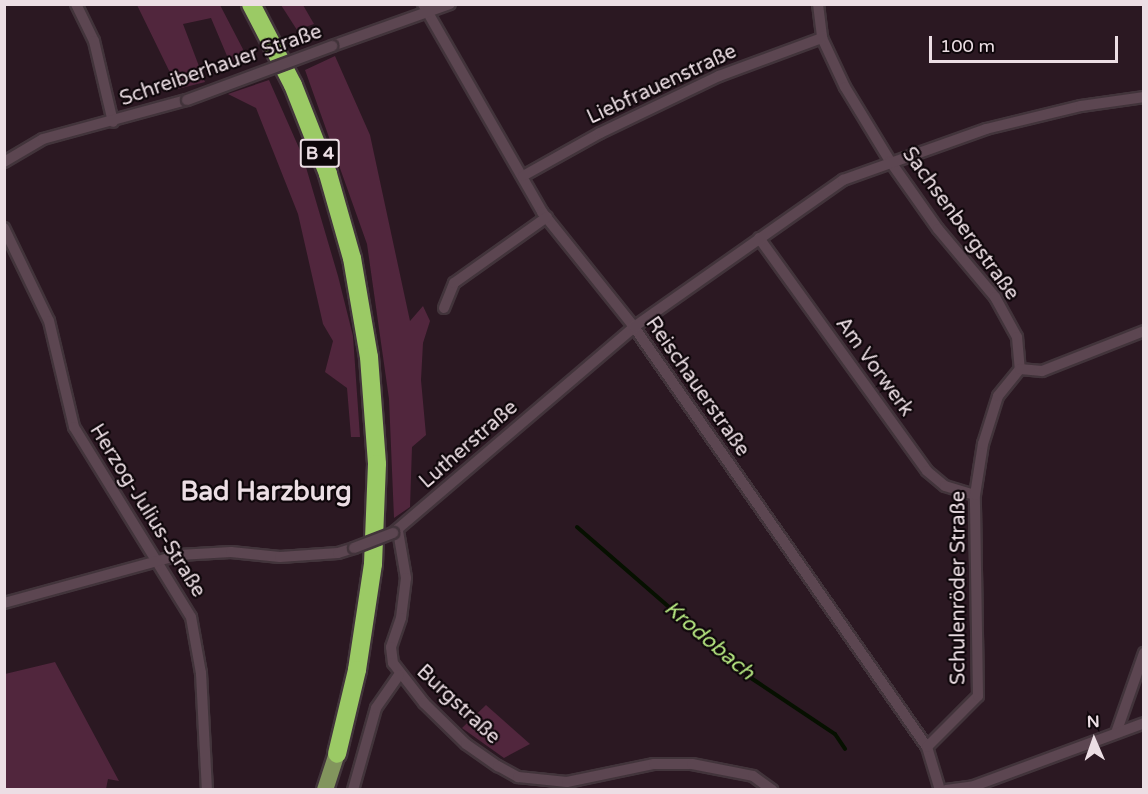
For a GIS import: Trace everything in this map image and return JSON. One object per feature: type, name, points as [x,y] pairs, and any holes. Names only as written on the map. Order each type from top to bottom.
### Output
[{"type":"highway","name":"B 4","points":[[251,4],[292,85],[328,174],[357,282],[373,386],[377,464],[373,564],[357,670],[337,754]]},
{"type":"main road","name":"B 4","points":[[325,789],[337,754]]},
{"type":"street","points":[[76,4],[94,41],[113,122]]},
{"type":"street","name":"Schreiberhauer Straße","points":[[4,162],[43,139],[113,122],[187,100],[426,9],[450,4]]},
{"type":"street","name":"Sachsenbergstraße","points":[[818,4],[822,38],[845,87],[890,161],[938,229],[995,297],[1017,338],[1020,369]]},
{"type":"street","name":"Reischauerstraße","points":[[426,9],[547,218],[634,327],[927,747],[940,789]]},
{"type":"street","name":"Liebfrauenstraße","points":[[523,176],[600,133],[719,76],[822,38]]},
{"type":"street","name":"Lutherstraße","points":[[4,603],[158,560],[207,552],[280,557],[338,553],[395,532],[634,327],[843,180],[890,161],[986,129],[1143,97]]},
{"type":"street","points":[[444,308],[454,284],[547,218]]},
{"type":"street","name":"Herzog-Julius-Straße","points":[[4,228],[9,245],[49,321],[74,427],[87,453],[158,560],[191,617],[197,642],[207,789]]},
{"type":"street","name":"Am Vorwerk","points":[[759,238],[927,471],[945,486],[975,495]]},
{"type":"street","points":[[1020,369],[1042,371],[1143,331]]},
{"type":"street","name":"Schulenröder Straße","points":[[927,747],[978,696],[975,495],[982,444],[999,396],[1020,369]]},
{"type":"street","name":"Burgstraße","points":[[395,532],[405,595],[391,647],[399,675],[466,744],[532,785],[568,786],[654,764],[692,764],[753,776],[772,789]]},
{"type":"street","points":[[1116,733],[1143,654]]},
{"type":"street","points":[[353,789],[375,708],[399,675]]},
{"type":"street","points":[[946,789],[974,786],[1143,723]]},
{"type":"shaded area","points":[[137,5],[220,5],[246,55],[230,63],[211,18],[183,24],[205,82],[178,89]]},
{"type":"shaded area","points":[[281,5],[303,5],[314,24],[297,30]]},
{"type":"shaded area","points":[[335,56],[370,135],[410,321],[423,306],[430,321],[423,343],[421,380],[426,435],[412,447],[410,507],[394,518],[389,399],[367,244],[305,70]]},
{"type":"shaded area","points":[[269,80],[303,157],[338,276],[353,336],[360,437],[351,437],[347,388],[325,372],[333,341],[323,324],[298,214],[256,108],[228,94]]},
{"type":"shaded area","points":[[55,662],[119,781],[108,779],[106,789],[5,789],[5,674]]},
{"type":"shaded area","points":[[486,705],[530,744],[504,758],[462,728]]},
{"type":"waterway","name":"Krodobach","points":[[577,527],[751,678],[835,734],[845,749]]},
{"type":"district","name":"Bad Harzburg","points":[[266,492]]}]
